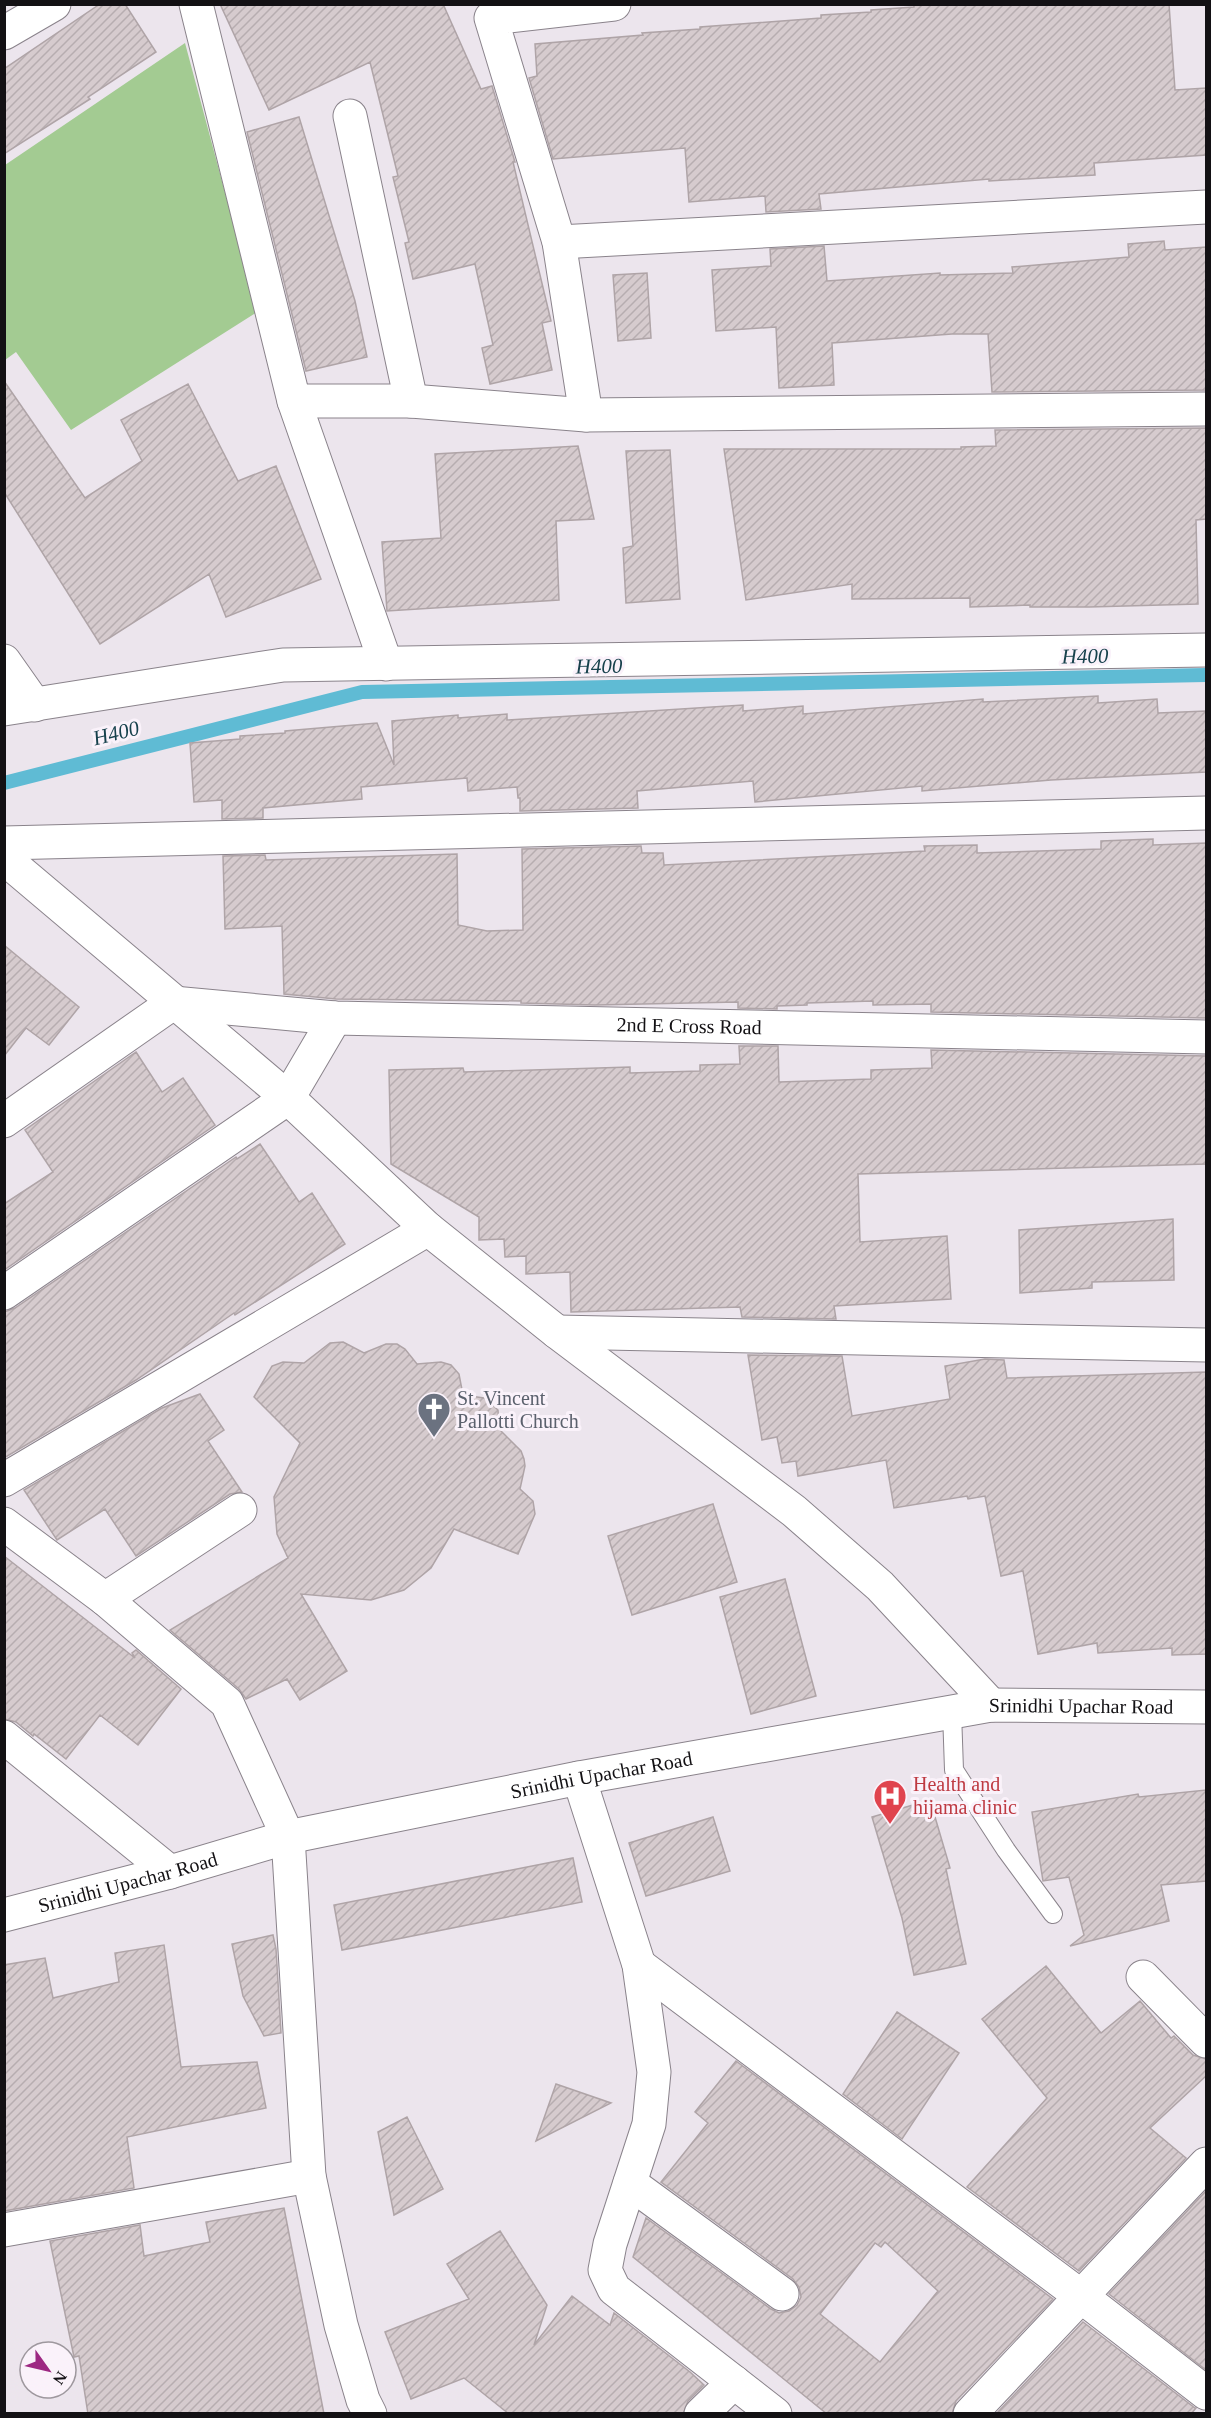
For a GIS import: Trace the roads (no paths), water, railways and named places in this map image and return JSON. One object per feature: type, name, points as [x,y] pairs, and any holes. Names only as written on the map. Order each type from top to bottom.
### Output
[{"type":"street","points":[[4,33],[54,4]]},
{"type":"street","points":[[196,4],[294,401],[386,664]]},
{"type":"street","points":[[586,415],[559,242],[491,18],[614,4]]},
{"type":"street","points":[[350,116],[411,400]]},
{"type":"street","points":[[559,242],[1206,207]]},
{"type":"street","points":[[294,401],[411,400],[586,415],[1206,409]]},
{"type":"street","points":[[4,661],[20,707],[283,665],[1206,650]]},
{"type":"street","points":[[4,843],[1206,813]]},
{"type":"street","points":[[4,858],[288,1098],[428,1229],[557,1332],[794,1511],[880,1587],[991,1705]]},
{"type":"street","points":[[6,1117],[173,1003]]},
{"type":"street","name":"2nd E Cross Road","points":[[173,1003],[335,1018],[1206,1037]]},
{"type":"street","points":[[4,1293],[288,1098],[335,1018]]},
{"type":"street","points":[[4,1480],[428,1229]]},
{"type":"street","points":[[557,1332],[1206,1345]]},
{"type":"street","points":[[105,1599],[240,1510]]},
{"type":"street","points":[[4,1524],[105,1599],[227,1703],[288,1837],[309,2176],[341,2325],[363,2400],[370,2414]]},
{"type":"street","name":"Srinidhi Upachar Road","points":[[4,1915],[170,1872],[288,1837],[579,1778],[991,1705],[1206,1707]]},
{"type":"street","points":[[4,1737],[170,1872]]},
{"type":"street","points":[[579,1778],[639,1965],[654,2072],[649,2124],[610,2244],[605,2270],[614,2289],[775,2414]]},
{"type":"street","points":[[639,1965],[1082,2296],[1206,2393]]},
{"type":"street","points":[[1143,1977],[1206,2042]]},
{"type":"street","points":[[970,2414],[1206,2164]]},
{"type":"street","points":[[4,2230],[309,2176]]},
{"type":"street","points":[[630,2183],[782,2294]]},
{"type":"street","points":[[702,2414],[734,2382]]},
{"type":"lane","points":[[952,1712],[954,1770],[1006,1850],[1053,1914]]},
{"type":"waterway","name":"H400","points":[[4,783],[362,692],[1206,675]]},
{"type":"place","name":"St. Vincent Pallotti Church","points":[[434,1438]]},
{"type":"place","name":"Health and hijama clinic","points":[[890,1825]]}]
